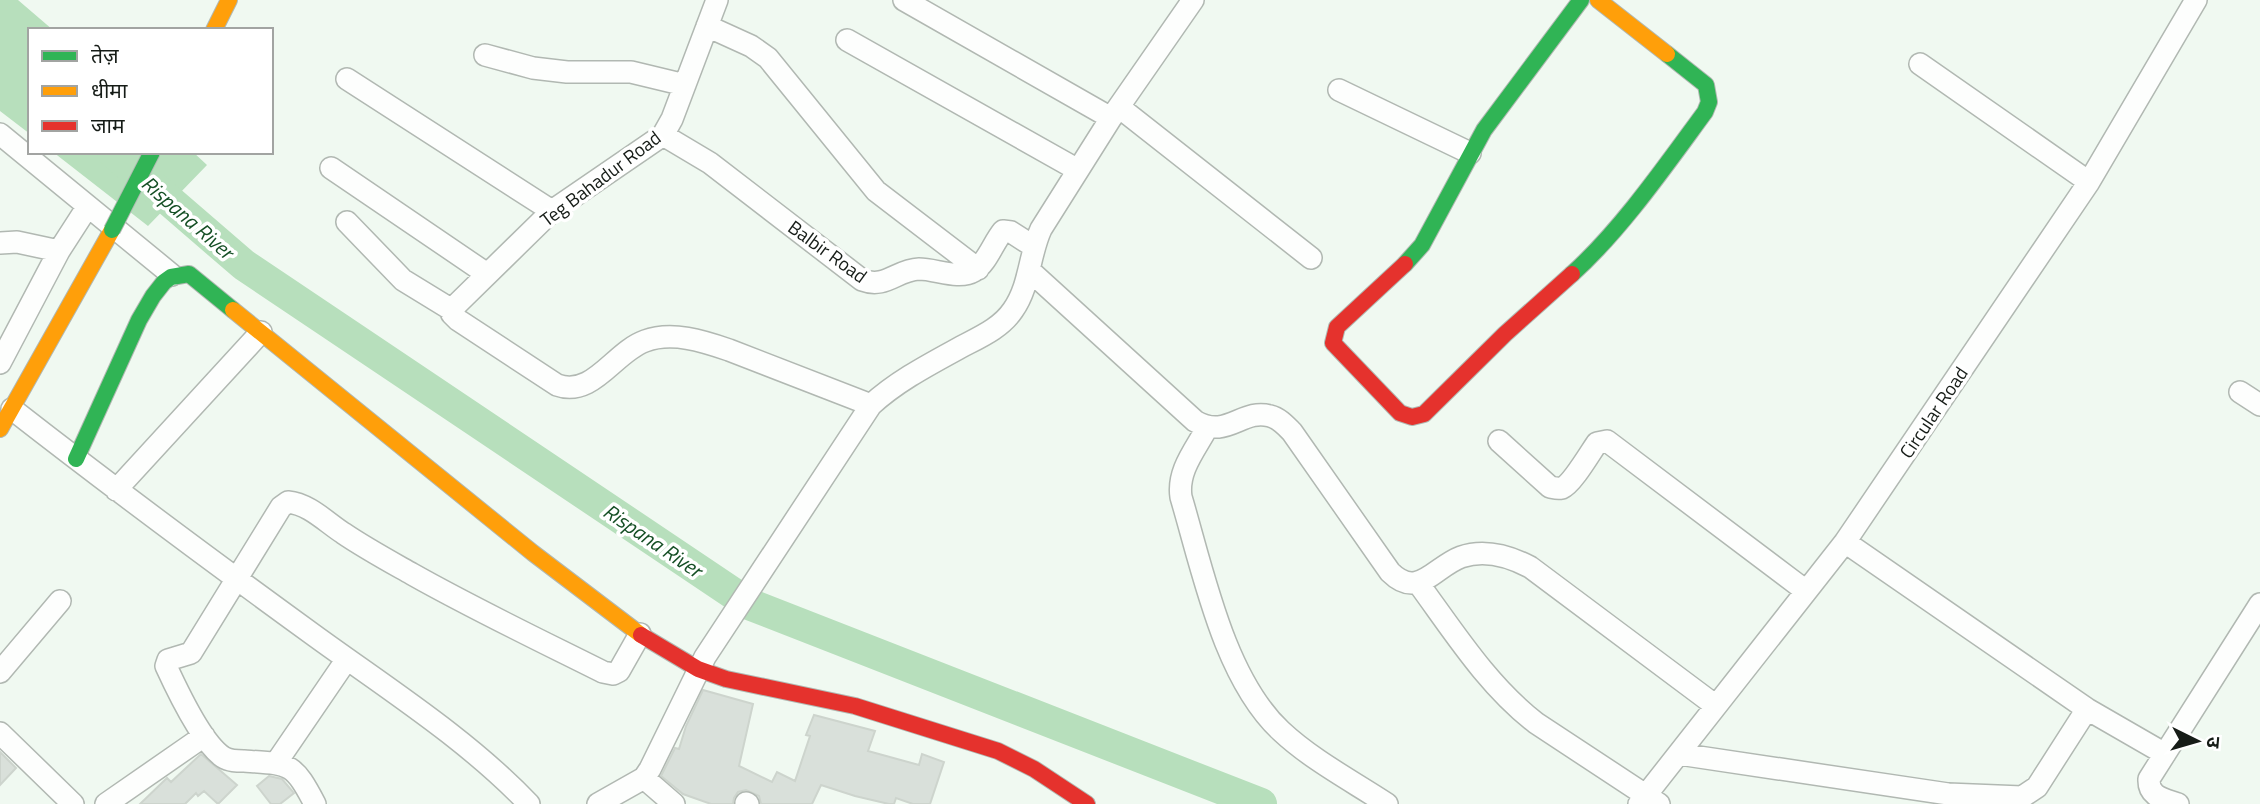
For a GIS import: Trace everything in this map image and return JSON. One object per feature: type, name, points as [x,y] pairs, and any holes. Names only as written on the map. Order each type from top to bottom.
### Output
[{"type":"street","name":"Teg Bahadur Road","points":[[454,308],[552,211],[663,135],[672,119],[717,0]]},
{"type":"street","points":[[904,0],[1115,113],[1311,258]]},
{"type":"street","points":[[598,804],[644,778],[701,663],[871,405],[909,377],[994,329],[1015,308],[1023,292],[1033,246],[1049,215],[1193,0]]},
{"type":"street","points":[[1581,0],[1497,112],[1470,153],[1422,245],[1337,327],[1334,343],[1340,352],[1408,418],[1424,414],[1604,242],[1651,185],[1709,102],[1706,85],[1598,0]]},
{"type":"street","name":"Circular Road","points":[[1648,801],[1679,754],[1845,542],[2089,182],[2196,0]]},
{"type":"street","points":[[215,28],[227,1]]},
{"type":"street","points":[[707,26],[751,46],[768,58],[876,191],[978,269],[1003,231],[1011,232],[1033,246]]},
{"type":"street","points":[[847,40],[1078,170]]},
{"type":"street","points":[[485,55],[533,68],[567,72],[631,72],[685,85]]},
{"type":"street","points":[[1920,64],[2089,182]]},
{"type":"street","points":[[347,79],[552,211]]},
{"type":"street","points":[[1339,90],[1470,153]]},
{"type":"street","points":[[0,134],[172,275]]},
{"type":"street","name":"Balbir Road","points":[[663,135],[720,170],[862,280],[878,284],[911,270],[961,275],[978,269]]},
{"type":"street","points":[[0,429],[112,230],[151,154]]},
{"type":"street","points":[[331,168],[487,274]]},
{"type":"street","points":[[0,363],[59,251],[88,206]]},
{"type":"street","points":[[348,222],[403,280],[454,308],[452,314],[458,320],[557,385],[566,388],[585,385],[644,341],[682,338],[707,342],[871,405]]},
{"type":"street","points":[[0,243],[17,242],[59,251]]},
{"type":"street","points":[[1029,270],[1195,421],[1207,428],[1218,428],[1259,415],[1271,416],[1281,421],[1292,432],[1390,572],[1398,579],[1407,583],[1418,583],[1460,558],[1476,554],[1515,559],[1530,567],[1716,706]]},
{"type":"street","points":[[76,459],[139,320],[160,285],[172,275],[189,274],[533,552],[640,634],[701,663],[726,679],[866,709],[998,751],[1034,769],[1087,804]]},
{"type":"street","points":[[116,490],[261,332]]},
{"type":"street","points":[[2240,392],[2260,405]]},
{"type":"street","points":[[12,409],[116,490],[498,773],[529,804]]},
{"type":"street","points":[[1207,428],[1181,474],[1179,486],[1217,616],[1236,663],[1254,699],[1280,730],[1296,744],[1387,804]]},
{"type":"street","points":[[1499,441],[1550,487],[1558,489],[1570,482],[1597,443],[1607,441],[1805,591]]},
{"type":"street","points":[[316,804],[294,771],[286,765],[223,757],[204,736],[166,662],[191,653],[281,507],[288,502],[297,503],[412,574],[603,672],[613,674],[619,671],[640,634]]},
{"type":"street","points":[[1845,542],[2087,709],[2165,754]]},
{"type":"street","points":[[1418,583],[1488,678],[1518,709],[1648,801]]},
{"type":"street","points":[[0,672],[60,601]]},
{"type":"street","points":[[2178,804],[2151,793],[2149,779],[2260,604]]},
{"type":"street","points":[[275,763],[347,659]]},
{"type":"street","points":[[1679,754],[1950,799],[2022,797],[2037,787],[2087,709]]},
{"type":"street","points":[[0,733],[73,804]]},
{"type":"street","points":[[106,804],[204,736]]},
{"type":"street","points":[[644,778],[674,804]]},
{"type":"shaded area","points":[[0,0],[18,0],[51,28],[28,28],[28,132],[0,111]]},
{"type":"shaded area","points":[[56,154],[195,154],[207,165],[148,226]]},
{"type":"building","points":[[703,690],[753,704],[739,766],[772,782],[777,772],[795,781],[810,736],[806,735],[814,715],[875,731],[868,751],[919,765],[922,754],[944,762],[930,804],[913,804],[896,798],[894,804],[889,804],[821,785],[812,804],[761,804],[759,796],[746,790],[738,792],[733,804],[711,804],[683,794],[661,776],[675,748],[679,749],[686,726]]},
{"type":"building","points":[[0,752],[16,768],[0,785]]},
{"type":"building","points":[[201,754],[237,785],[218,804],[204,791],[198,796],[196,793],[185,804],[140,804],[167,778],[171,782]]},
{"type":"building","points":[[269,776],[282,779],[294,793],[280,804],[271,804],[257,786]]},
{"type":"waterway","name":"Rispana River","points":[[115,154],[244,265],[749,604],[1261,804]]},
{"type":"traffic: fast","points":[[1405,264],[1422,245],[1484,130],[1581,0]]},
{"type":"traffic: fast","points":[[1572,274],[1608,238],[1705,112],[1709,102],[1706,85],[1667,54]]},
{"type":"traffic: fast","points":[[112,230],[151,154]]},
{"type":"traffic: fast","points":[[76,459],[139,320],[164,282],[171,277],[189,274],[233,310]]},
{"type":"traffic: slow","points":[[215,28],[229,0]]},
{"type":"traffic: slow","points":[[1598,0],[1667,54]]},
{"type":"traffic: slow","points":[[0,429],[112,230]]},
{"type":"traffic: slow","points":[[233,310],[533,553],[641,635]]},
{"type":"traffic: jam","points":[[1405,264],[1337,327],[1333,343],[1400,413],[1412,417],[1424,414],[1505,334],[1572,274]]},
{"type":"traffic: jam","points":[[641,635],[698,669],[726,679],[855,706],[998,751],[1034,769],[1087,804]]}]
